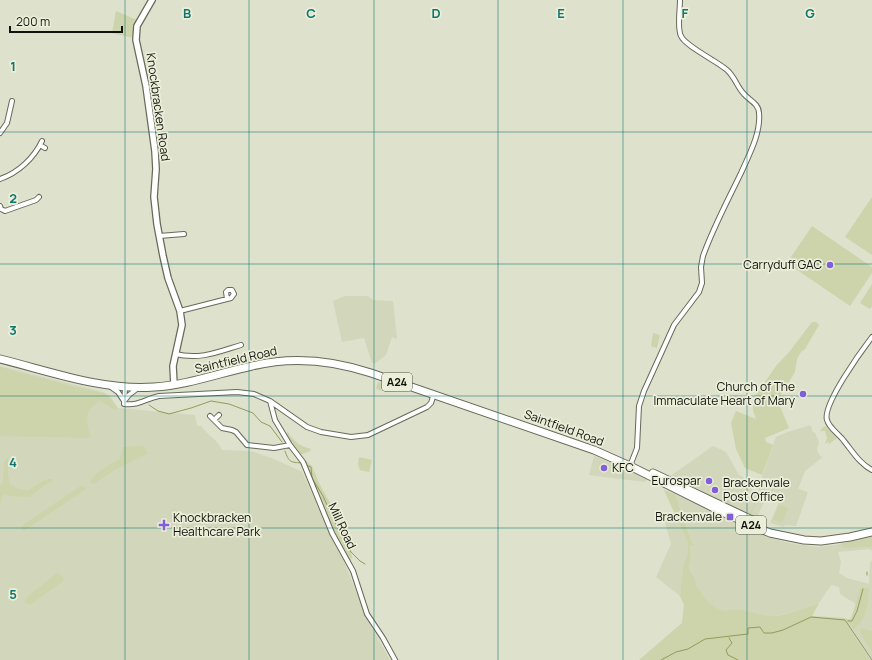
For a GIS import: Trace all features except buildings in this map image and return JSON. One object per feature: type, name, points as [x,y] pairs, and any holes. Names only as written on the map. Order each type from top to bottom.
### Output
[{"type":"highway","name":"Saintfield Road","points":[[0,359],[106,385],[125,388],[174,385],[266,363],[304,360],[349,366],[594,450],[770,534],[804,540],[821,541],[850,538],[872,532]]},
{"type":"highway","name":"Saintfield Road","points":[[630,466],[637,465],[784,536]]},
{"type":"highway","points":[[673,482],[674,485],[705,501],[713,507]]},
{"type":"street","name":"Knockbracken Road","points":[[152,0],[137,26],[136,34],[146,86],[154,145],[156,169],[154,201],[159,236],[168,278],[180,311],[182,325],[175,354],[173,377],[174,385]]},
{"type":"street","points":[[630,466],[637,448],[639,406],[644,391],[674,325],[699,292],[702,283],[701,267],[703,256],[750,153],[757,134],[760,112],[758,107],[742,92],[731,73],[682,38],[679,30],[680,0]]},
{"type":"street","points":[[0,133],[6,123],[12,101]]},
{"type":"street","points":[[0,179],[14,173],[30,160],[41,143],[45,148]]},
{"type":"street","points":[[0,206],[4,211],[38,199],[40,204]]},
{"type":"street","points":[[159,236],[184,234]]},
{"type":"street","points":[[180,311],[227,299]]},
{"type":"street","points":[[872,337],[852,366],[826,413],[828,422],[863,464],[872,470]]},
{"type":"street","points":[[175,354],[188,357],[200,357],[241,345]]},
{"type":"street","points":[[106,385],[118,392],[124,402],[135,405],[158,396],[237,392],[254,394],[270,401],[307,427],[332,434],[357,437],[375,432],[427,407],[434,394]]},
{"type":"street","points":[[124,402],[125,388]]},
{"type":"street","points":[[124,402],[129,395],[138,388]]},
{"type":"street","name":"Mill Road","points":[[270,401],[275,420],[305,467],[332,533],[353,570],[367,614],[387,644],[395,660]]},
{"type":"street","points":[[214,420],[219,415]]},
{"type":"street","points":[[210,416],[222,428],[236,432],[245,444],[249,446],[274,448],[290,444]]},
{"type":"shaded area","points":[[116,11],[137,20],[133,38],[112,33]]},
{"type":"shaded area","name":"Carryduff GAC","points":[[872,197],[872,255],[845,237]]},
{"type":"shaded area","name":"Carryduff GAC","points":[[812,226],[872,267],[872,273],[850,306],[787,263]]},
{"type":"shaded area","points":[[872,284],[872,306],[870,309],[860,303]]},
{"type":"shaded area","points":[[345,296],[368,296],[373,300],[393,301],[397,339],[392,337],[386,355],[376,363],[372,363],[364,338],[342,342],[333,301]]},
{"type":"shaded area","points":[[812,322],[816,322],[819,325],[805,349],[801,352],[797,359],[795,372],[781,395],[779,404],[789,428],[765,438],[766,442],[773,445],[762,475],[745,468],[736,449],[731,423],[736,411],[756,419],[753,410],[754,398],[776,366],[790,351]]},
{"type":"shaded area","points":[[653,333],[660,335],[657,348],[651,346]]},
{"type":"shaded area","name":"Knockbracken Healthcare Park","points":[[0,366],[103,392],[110,396],[118,408],[195,415],[197,426],[202,426],[203,429],[218,443],[222,450],[251,451],[274,459],[302,472],[345,564],[367,619],[390,660],[0,660]]},
{"type":"shaded area","points":[[0,367],[102,393],[109,397],[117,408],[115,410],[100,401],[91,409],[88,413],[87,422],[91,438],[0,436]]},
{"type":"shaded area","points":[[378,382],[403,390],[386,392],[376,389]]},
{"type":"shaded area","points":[[810,425],[819,442],[817,450],[820,456],[823,457],[805,471],[798,489],[808,492],[796,526],[785,525],[784,527],[770,523],[779,502],[761,493],[758,488],[776,437]]},
{"type":"shaded area","points":[[826,426],[837,438],[829,444],[828,442],[825,444],[827,438],[825,431],[820,431]]},
{"type":"shaded area","points":[[288,432],[295,441],[304,447],[311,449],[310,451],[300,455],[285,434]]},
{"type":"shaded area","points":[[713,446],[726,452],[739,475],[754,483],[751,490],[765,499],[757,518],[669,477]]},
{"type":"shaded area","points":[[123,447],[145,447],[147,454],[116,469],[94,484],[91,482],[95,475],[120,459]]},
{"type":"shaded area","points":[[594,456],[648,479],[645,482],[589,475]]},
{"type":"shaded area","points":[[359,457],[372,460],[369,472],[360,470],[358,464]]},
{"type":"shaded area","points":[[8,458],[8,476],[10,484],[18,489],[29,490],[43,481],[53,479],[30,497],[3,494],[0,505],[0,486],[3,483],[4,461]]},
{"type":"shaded area","points":[[305,460],[312,466],[319,483],[333,508],[337,522],[348,537],[352,557],[350,562],[332,531]]},
{"type":"shaded area","points":[[83,486],[86,489],[24,531],[22,530],[23,525],[79,487]]},
{"type":"shaded area","points":[[664,490],[675,494],[693,545],[690,545],[691,555],[689,569],[695,579],[697,587],[709,603],[726,611],[741,610],[763,615],[780,616],[819,603],[812,616],[851,619],[861,587],[869,589],[866,611],[862,621],[854,629],[847,620],[845,622],[870,660],[639,660],[682,623],[684,605],[680,596],[683,566],[688,552],[688,543]]},
{"type":"shaded area","points":[[675,494],[744,527],[745,532],[750,531],[750,529],[781,541],[794,544],[817,547],[836,545],[872,536],[872,551],[870,549],[838,552],[841,562],[839,573],[847,578],[869,584],[870,563],[872,560],[872,660],[745,660],[844,618],[851,619],[856,604],[840,594],[839,587],[831,585],[819,603],[796,612],[769,617],[735,610],[726,611],[717,608],[709,603],[697,587],[695,579],[689,569],[691,555],[690,544],[693,544]]},
{"type":"shaded area","points":[[727,497],[729,498],[730,504],[746,512],[749,512],[752,509],[754,504],[753,502],[756,504],[751,514],[759,517],[759,520],[727,503]]},
{"type":"shaded area","points":[[779,505],[788,508],[782,523],[773,519]]},
{"type":"shaded area","points":[[676,515],[688,543],[688,552],[683,566],[680,596],[656,577],[671,544],[664,519]]},
{"type":"shaded area","points":[[872,536],[872,547],[844,548],[841,544]]},
{"type":"shaded area","points":[[57,573],[63,576],[63,581],[30,605],[25,602],[27,597]]},
{"type":"shaded area","points":[[861,628],[872,631],[872,652],[860,633]]},
{"type":"waterway","points":[[149,405],[158,411],[169,414],[211,401],[229,404],[253,413],[261,422],[270,426],[282,442]]},
{"type":"waterway","points":[[285,451],[291,461],[301,463]]},
{"type":"waterway","points":[[306,465],[311,467],[312,478],[323,496],[337,527],[351,552],[365,564]]},
{"type":"waterway","points":[[848,621],[852,621],[857,611],[863,589]]},
{"type":"waterway","points":[[661,660],[676,652],[688,649],[705,639],[748,634],[748,628],[760,627],[764,633],[772,633],[783,630],[811,617],[845,620],[872,660]]},
{"type":"waterway","points":[[729,638],[732,643],[726,650],[728,655],[738,660]]},
{"type":"place","name":"Carryduff GAC","points":[[830,265]]},
{"type":"place","name":"Church of The Immaculate Heart of Mary","points":[[803,394]]},
{"type":"place","name":"KFC","points":[[604,468]]},
{"type":"place","name":"Eurospar","points":[[709,481]]},
{"type":"place","name":"Brackenvale Post Office","points":[[715,490]]},
{"type":"place","name":"Brackenvale","points":[[730,517]]},
{"type":"place","name":"Knockbracken Healthcare Park","points":[[164,525]]}]
